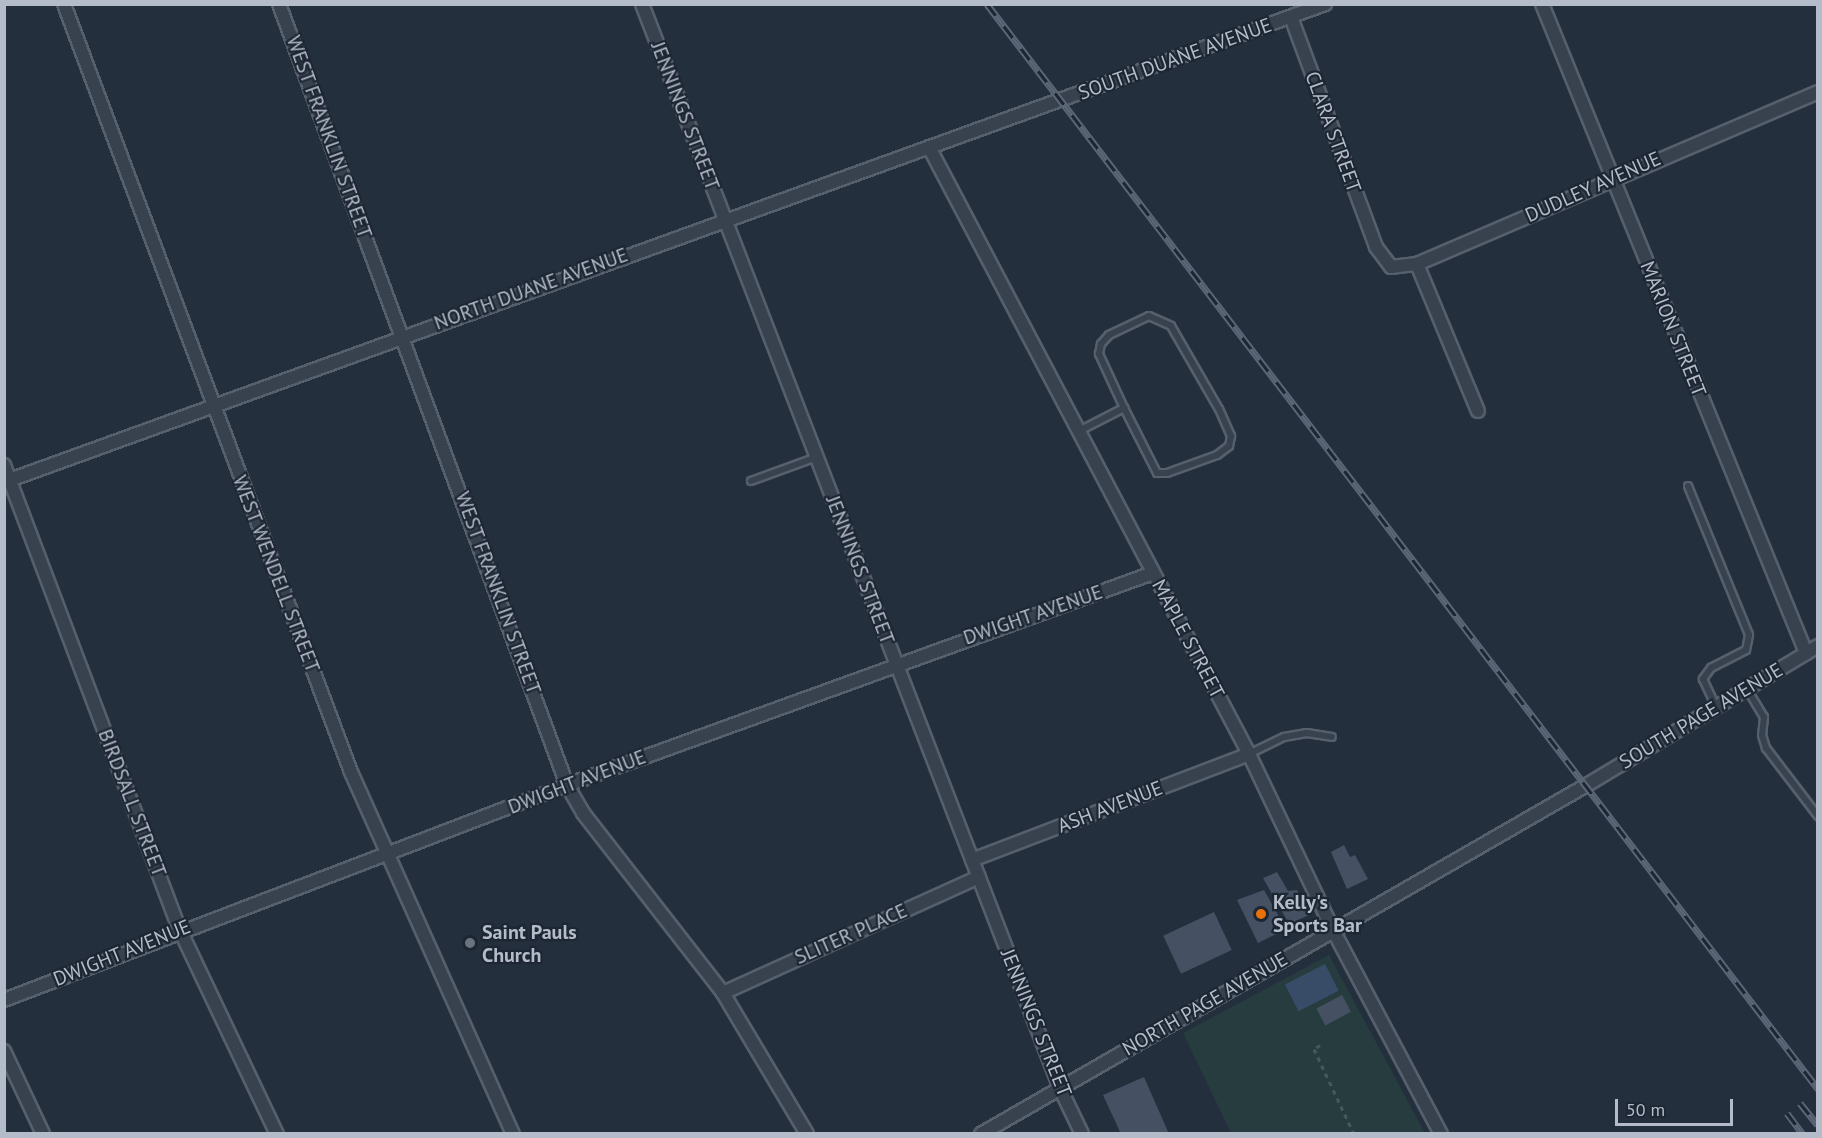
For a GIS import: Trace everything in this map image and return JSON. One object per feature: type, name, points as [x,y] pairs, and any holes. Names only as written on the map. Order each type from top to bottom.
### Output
[{"type":"street","name":"WEST WENDELL STREET","points":[[64,4],[213,405],[385,854],[513,1134]]},
{"type":"street","name":"WEST FRANKLIN STREET","points":[[279,4],[567,785],[583,813],[723,993],[807,1134]]},
{"type":"street","name":"JENNINGS STREET","points":[[642,4],[1060,1088],[1082,1134]]},
{"type":"street","name":"SOUTH DUANE AVENUE","points":[[1060,101],[1325,4]]},
{"type":"street","name":"MARION STREET","points":[[1542,4],[1611,179],[1806,653]]},
{"type":"street","name":"CLARA STREET","points":[[1291,17],[1376,247]]},
{"type":"street","name":"DUDLEY AVENUE","points":[[1376,247],[1391,267],[1417,264],[1818,92]]},
{"type":"street","name":"NORTH DUANE AVENUE","points":[[7,481],[402,335],[1060,101]]},
{"type":"street","name":"MAPLE STREET","points":[[929,147],[1249,754],[1333,930],[1442,1134]]},
{"type":"street","points":[[1417,264],[1478,411]]},
{"type":"street","name":"BIRDSALL STREET","points":[[4,465],[7,481],[180,930],[277,1134]]},
{"type":"street","name":"DWIGHT AVENUE","points":[[4,1000],[180,930],[567,785],[895,664],[1153,573]]},
{"type":"street","name":"SOUTH PAGE AVENUE","points":[[1585,786],[1818,646]]},
{"type":"street","name":"ASH AVENUE","points":[[972,860],[1249,754]]},
{"type":"street","name":"NORTH PAGE AVENUE","points":[[981,1134],[1585,786]]},
{"type":"street","name":"SLITER PLACE","points":[[723,993],[979,877]]},
{"type":"street","points":[[4,1051],[43,1134]]},
{"type":"lane","points":[[1149,316],[1161,319],[1171,326],[1219,409],[1231,436],[1229,446],[1217,455],[1167,473],[1156,472],[1124,408],[1099,354],[1101,344],[1109,335],[1149,316]]},
{"type":"lane","points":[[1079,431],[1124,408]]},
{"type":"lane","points":[[751,481],[817,457]]},
{"type":"lane","points":[[1688,486],[1749,635],[1746,650],[1712,668],[1703,679],[1716,707]]},
{"type":"lane","points":[[1746,689],[1764,717],[1762,735],[1766,748],[1818,816]]},
{"type":"lane","points":[[1249,754],[1284,737],[1307,734],[1332,737]]},
{"type":"path","points":[[1320,1045],[1314,1049],[1354,1134]]},
{"type":"green space","points":[[1329,955],[1425,1133],[1231,1133],[1183,1033]]},
{"type":"water","points":[[1325,964],[1339,991],[1299,1011],[1285,984]]},
{"type":"building","points":[[1344,845],[1350,857],[1355,855],[1368,879],[1347,889],[1331,852]]},
{"type":"building","points":[[1277,872],[1288,891],[1297,890],[1309,915],[1289,924],[1263,878]]},
{"type":"building","name":"Kelly's Sports Bar","points":[[1264,890],[1286,929],[1258,943],[1237,900]]},
{"type":"building","points":[[1214,912],[1232,950],[1181,974],[1163,936]]},
{"type":"building","points":[[1342,995],[1351,1012],[1325,1025],[1316,1009]]},
{"type":"building","points":[[1144,1077],[1169,1134],[1121,1134],[1103,1095]]},
{"type":"railway","points":[[987,4],[1818,1089]]},
{"type":"railway","points":[[1800,1103],[1818,1125]]},
{"type":"railway","points":[[1787,1113],[1803,1134]]},
{"type":"place","name":"Kelly's Sports Bar","points":[[1261,914]]},
{"type":"place","name":"Saint Pauls Church","points":[[470,943]]}]
